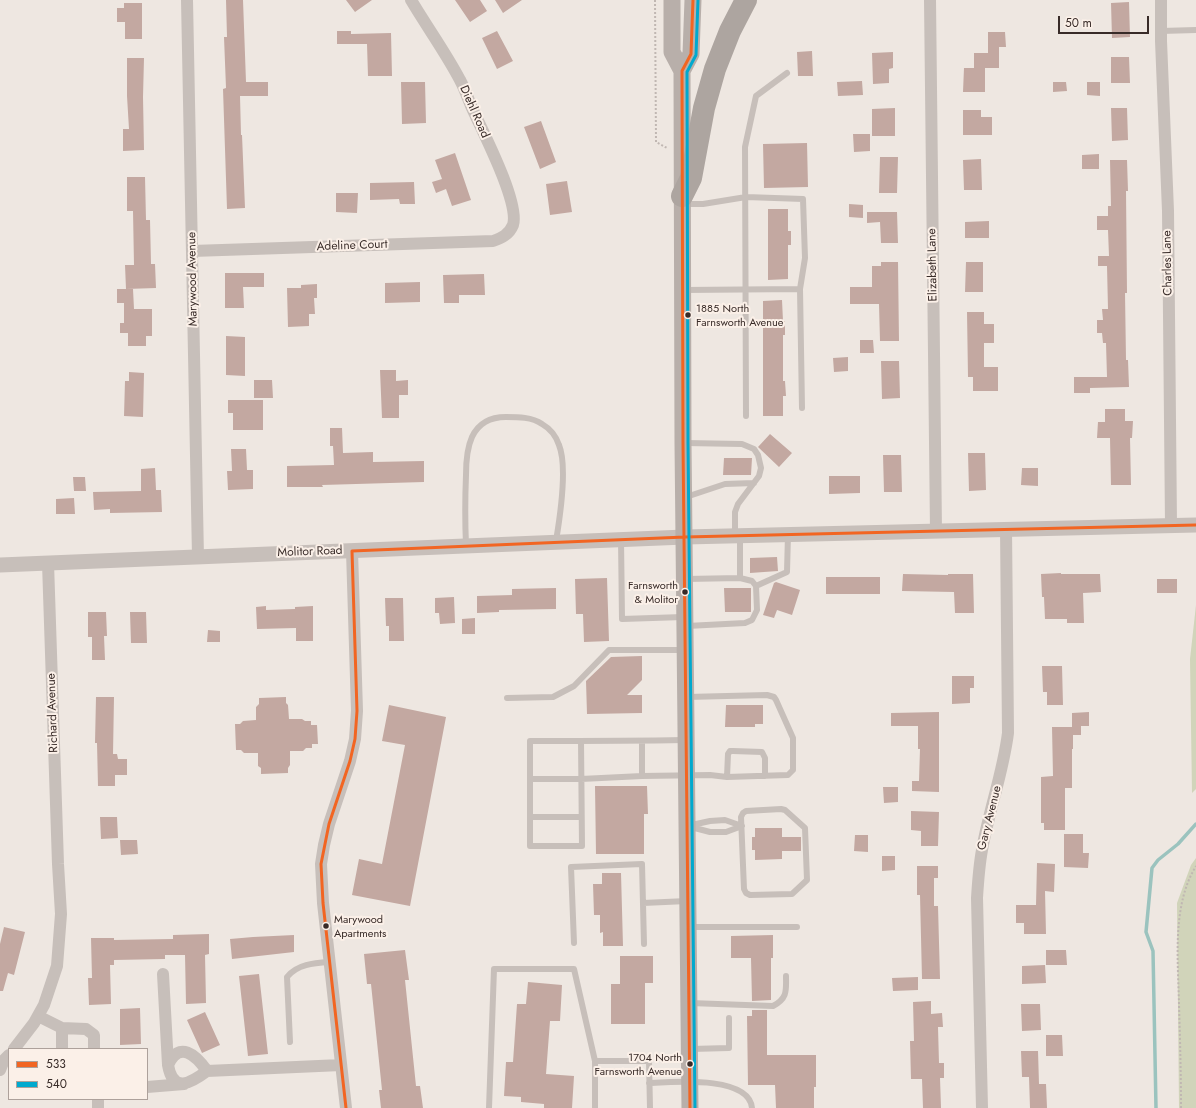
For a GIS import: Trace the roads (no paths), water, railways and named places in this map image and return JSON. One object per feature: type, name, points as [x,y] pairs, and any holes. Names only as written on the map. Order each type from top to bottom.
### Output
[{"type":"highway","points":[[682,200],[691,178],[704,108],[715,69],[730,31],[746,0]]},
{"type":"main road","points":[[672,0],[672,52],[682,71]]},
{"type":"main road","points":[[690,1108],[681,155],[682,71],[691,54],[693,0]]},
{"type":"street","name":"Marywood Avenue","points":[[188,0],[198,557]]},
{"type":"street","name":"Diehl Road","points":[[411,0],[460,81],[496,160],[514,213],[513,224],[509,232]]},
{"type":"street","name":"Elizabeth Lane","points":[[930,0],[936,530]]},
{"type":"street","name":"Charles Lane","points":[[1161,0],[1168,211],[1171,525]]},
{"type":"street","name":"Adeline Court","points":[[192,251],[492,241],[502,238],[509,232]]},
{"type":"street","name":"Molitor Road","points":[[0,565],[685,536],[1196,525]]},
{"type":"street","name":"Gary Avenue","points":[[982,1108],[977,898],[978,874],[982,849],[1005,757],[1008,733],[1006,528]]},
{"type":"street","points":[[346,1108],[323,904],[321,864],[329,824],[350,762],[355,739],[357,712],[352,551]]},
{"type":"street","name":"Richard Avenue","points":[[15,1048],[27,1034],[38,1016],[51,987],[57,966],[61,914],[48,563]]},
{"type":"street","points":[[163,974],[168,1065],[170,1076],[178,1083],[185,1084]]},
{"type":"street","points":[[38,1016],[62,1028],[86,1029],[94,1035],[94,1048]]},
{"type":"street","points":[[62,1028],[62,1048]]},
{"type":"street","points":[[168,1065],[174,1055],[181,1052],[186,1052],[196,1057],[207,1071]]},
{"type":"street","points":[[148,1087],[185,1084],[207,1071],[341,1065]]},
{"type":"lane","points":[[1161,31],[1196,30]]},
{"type":"lane","points":[[746,416],[745,147],[756,96],[787,74]]},
{"type":"lane","points":[[682,200],[703,204],[746,197],[803,199],[805,258],[800,289],[802,408]]},
{"type":"lane","points":[[682,290],[800,289]]},
{"type":"lane","points":[[466,546],[466,465],[472,436],[478,427],[487,420],[500,417],[526,418],[541,423],[550,430],[559,444],[563,462],[561,509],[556,541]]},
{"type":"lane","points":[[683,443],[742,444],[754,449],[758,455],[761,468],[759,476],[738,504],[735,512],[740,578]]},
{"type":"lane","points":[[684,497],[725,484],[754,483]]},
{"type":"lane","points":[[756,586],[787,572],[788,534]]},
{"type":"lane","points":[[622,539],[622,619],[745,623],[752,620],[757,610],[756,586],[752,582],[740,578],[685,579]]},
{"type":"lane","points":[[507,698],[553,698],[574,686],[609,650],[685,650]]},
{"type":"lane","points":[[530,779],[581,779],[642,776],[765,776],[788,775],[793,770],[793,738],[774,697],[767,695],[686,697]]},
{"type":"lane","points":[[642,740],[642,776]]},
{"type":"lane","points":[[581,741],[582,846],[530,846],[530,741],[686,740]]},
{"type":"lane","points":[[727,777],[728,754],[730,751],[762,752],[766,758],[765,776]]},
{"type":"lane","points":[[785,810],[805,828],[807,880],[792,894],[750,895],[746,893],[744,889],[742,826],[741,817],[746,811],[785,810]]},
{"type":"lane","points":[[530,817],[582,816]]},
{"type":"lane","points":[[687,826],[710,821],[725,820],[742,826]]},
{"type":"lane","points":[[687,826],[710,832],[726,832],[742,826]]},
{"type":"lane","points":[[574,943],[571,866],[642,864],[644,944]]},
{"type":"lane","points":[[643,903],[688,901]]},
{"type":"lane","points":[[688,928],[797,927]]},
{"type":"lane","points":[[290,1042],[286,977],[292,970],[310,963],[330,962]]},
{"type":"lane","points":[[489,1108],[494,968],[574,968],[595,1061],[595,1108]]},
{"type":"lane","points":[[689,1003],[773,1006],[780,1002],[786,995],[786,976]]},
{"type":"lane","points":[[689,1049],[729,1048],[729,1018]]},
{"type":"lane","points":[[595,1061],[649,1061],[650,1108]]},
{"type":"lane","points":[[649,1083],[714,1083],[738,1090],[748,1099],[752,1105],[752,1108]]},
{"type":"waterway","points":[[1156,1108],[1153,951],[1146,932],[1152,868],[1158,860],[1178,844],[1196,824]]},
{"type":"place","name":"1885 North Farnsworth Avenue","points":[[688,315]]},
{"type":"place","name":"Farnsworth & Molitor","points":[[685,592]]},
{"type":"place","name":"Marywood Apartments","points":[[326,926]]},
{"type":"place","name":"1704 North Farnsworth Avenue","points":[[690,1064]]}]
